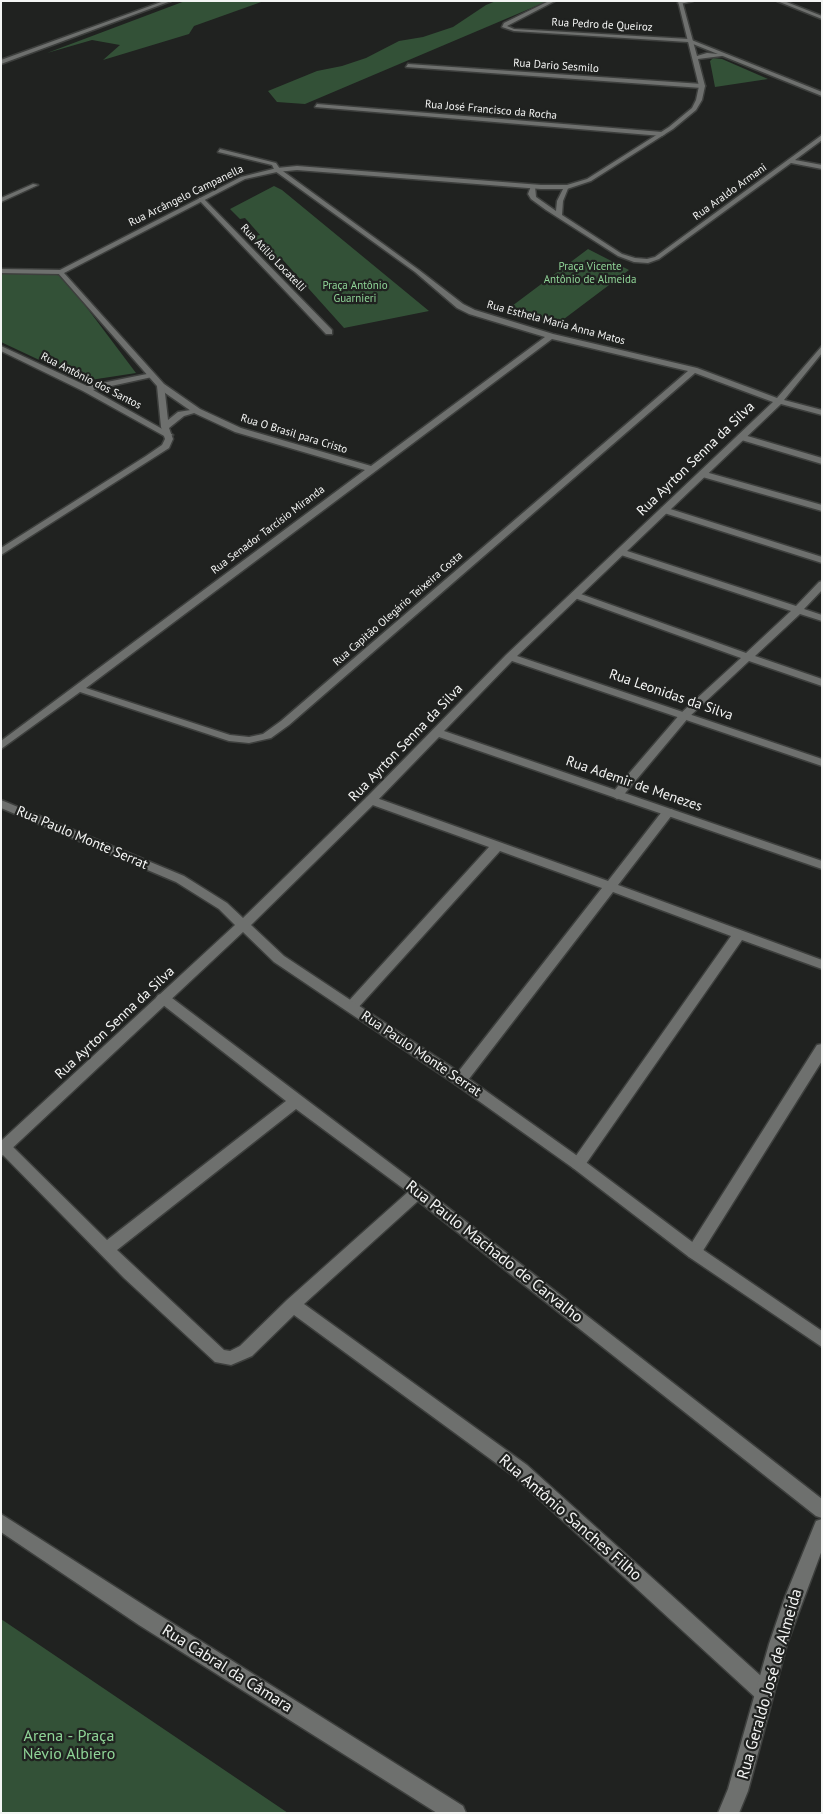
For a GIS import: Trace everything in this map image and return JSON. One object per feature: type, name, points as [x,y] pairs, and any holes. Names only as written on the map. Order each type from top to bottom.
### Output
[{"type":"street","points":[[1,62],[169,1]]},
{"type":"street","name":"Rua Pedro de Queiroz","points":[[553,1],[504,27],[514,30],[689,41],[822,94]]},
{"type":"street","points":[[691,1],[680,2],[702,86]]},
{"type":"street","points":[[779,1],[822,18]]},
{"type":"street","points":[[694,58],[707,55],[726,55]]},
{"type":"street","name":"Rua Dario Sesmilo","points":[[408,66],[702,86]]},
{"type":"street","name":"Rua Arcângelo Campanella","points":[[60,272],[243,178],[277,170],[297,168],[533,187],[568,187],[589,180],[662,134],[694,109],[700,100],[702,86]]},
{"type":"street","name":"Rua José Francisco da Rocha","points":[[317,106],[662,134]]},
{"type":"street","name":"Rua Araldo Armani","points":[[559,215],[620,255],[634,260],[648,261],[657,258],[822,137]]},
{"type":"street","name":"Rua Esthela Maria Anna Matos","points":[[220,151],[274,164],[277,170],[417,271],[460,306],[472,312],[551,336],[694,370],[779,401],[822,413]]},
{"type":"street","points":[[791,161],[822,167]]},
{"type":"street","points":[[1,200],[35,185]]},
{"type":"street","points":[[533,187],[531,194],[533,198],[559,215],[560,201],[568,187]]},
{"type":"street","name":"Rua Atílio Locatelli","points":[[202,199],[329,332]]},
{"type":"street","points":[[1,271],[60,272],[149,375],[161,386],[167,431],[166,446],[1,552]]},
{"type":"street","name":"Rua Senador Tarcísio Miranda","points":[[1,746],[551,336]]},
{"type":"street","name":"Rua Antônio dos Santos","points":[[1,348],[86,388],[167,431]]},
{"type":"street","name":"Rua Ayrton Senna da Silva","points":[[2,1148],[244,925],[371,800],[510,657],[779,401],[819,353]]},
{"type":"street","name":"Rua Capitão Olegário Teixeira Costa","points":[[77,688],[229,738],[249,740],[267,736],[285,723],[694,370]]},
{"type":"street","points":[[86,388],[149,375]]},
{"type":"street","name":"Rua O Brasil para Cristo","points":[[161,386],[197,411],[261,438],[371,469]]},
{"type":"street","points":[[167,431],[181,414],[197,411]]},
{"type":"street","points":[[741,438],[822,461]]},
{"type":"street","points":[[702,474],[822,508]]},
{"type":"street","points":[[664,510],[822,560]]},
{"type":"street","points":[[621,552],[822,618]]},
{"type":"street","points":[[617,795],[685,715],[746,656],[798,610],[822,584]]},
{"type":"street","points":[[575,596],[822,683]]},
{"type":"street","name":"Rua Leonidas da Silva","points":[[510,657],[822,763]]},
{"type":"street","name":"Rua Ademir de Menezes","points":[[436,732],[822,865]]},
{"type":"street","points":[[371,800],[822,965]]},
{"type":"street","name":"Rua Paulo Monte Serrat","points":[[1,804],[180,879],[223,906],[279,959],[460,1080],[578,1164],[694,1252],[822,1340]]},
{"type":"street","points":[[460,1080],[612,887],[668,812]]},
{"type":"street","points":[[352,1007],[498,846]]},
{"type":"street","points":[[578,1164],[739,934]]},
{"type":"street","name":"Rua Paulo Machado de Carvalho","points":[[163,998],[418,1192],[822,1510]]},
{"type":"street","points":[[694,1252],[822,1049]]},
{"type":"street","points":[[107,1249],[296,1101]]},
{"type":"street","points":[[2,1148],[214,1352],[231,1358],[246,1351],[293,1305],[418,1192]]},
{"type":"street","name":"Rua Antônio Sanches Filho","points":[[293,1305],[521,1471],[764,1692]]},
{"type":"street","name":"Rua Cabral da Câmara","points":[[1,1522],[146,1618],[447,1810]]},
{"type":"street","name":"Rua Geraldo José de Almeida","points":[[728,1813],[738,1791],[751,1749],[764,1692],[794,1597],[822,1527]]},
{"type":"green space","points":[[185,1],[264,1],[194,26],[189,34],[103,60],[120,45],[92,40],[47,53]]},
{"type":"green space","points":[[496,1],[548,1],[305,104],[277,102],[268,91],[317,71],[342,66],[366,58],[399,41],[423,37],[453,27],[486,5]]},
{"type":"green space","points":[[713,58],[722,59],[768,79],[715,87],[710,61]]},
{"type":"green space","name":"Praça Antônio Guarnieri","points":[[274,186],[282,190],[429,311],[344,328],[283,260],[278,261],[251,237],[260,235],[245,218],[240,219],[230,209]]},
{"type":"green space","name":"Praça Vicente Antônio de Almeida","points":[[588,249],[629,270],[556,325],[508,309]]},
{"type":"green space","points":[[60,272],[136,373],[84,381],[1,342],[1,273]]},
{"type":"green space","name":"Arena - Praça Névio Albiero","points":[[1,1619],[288,1813],[1,1813]]}]
